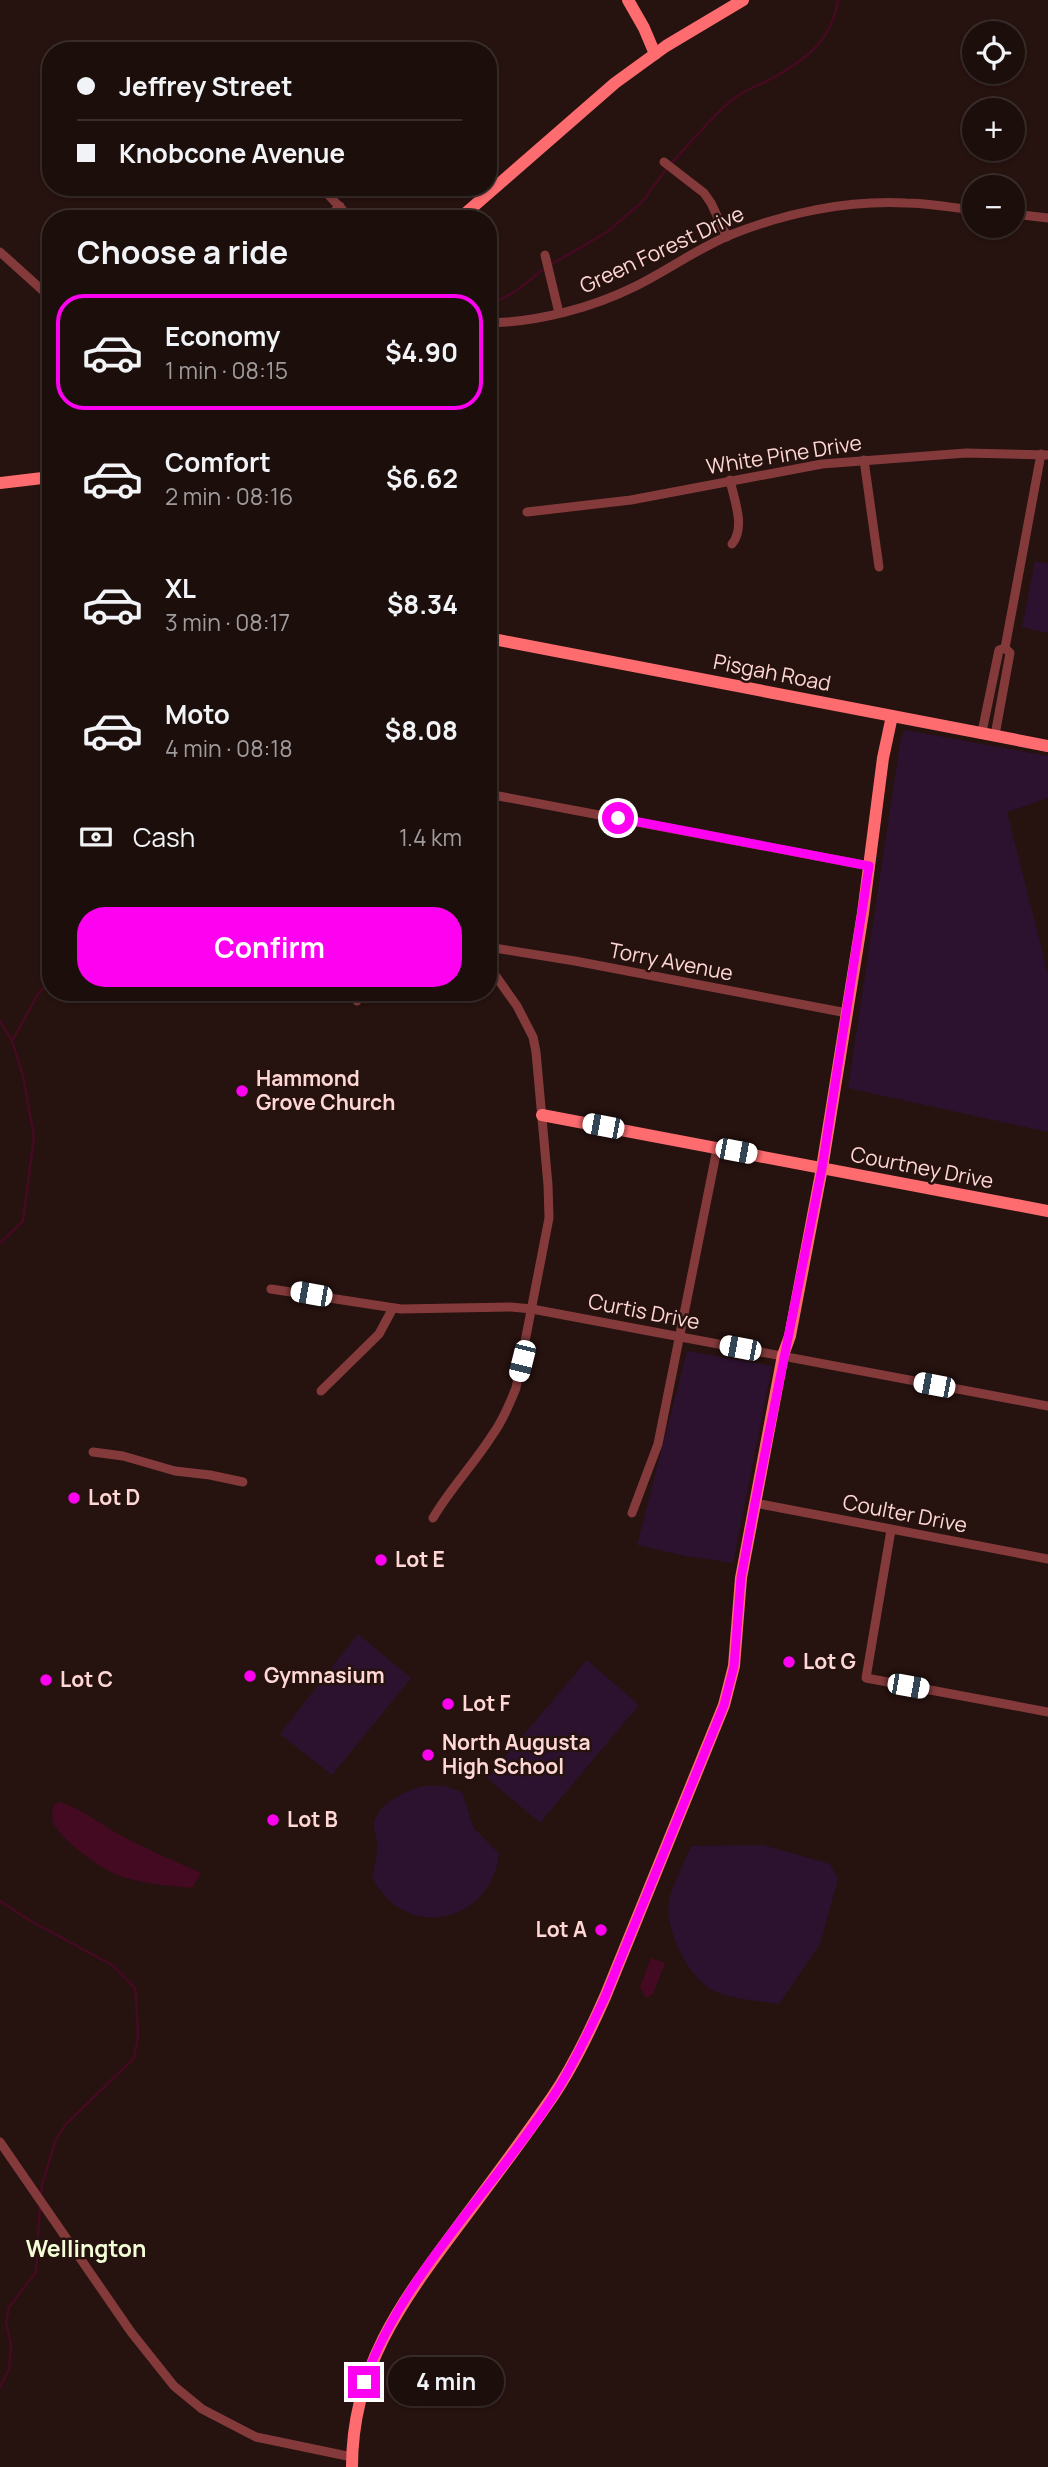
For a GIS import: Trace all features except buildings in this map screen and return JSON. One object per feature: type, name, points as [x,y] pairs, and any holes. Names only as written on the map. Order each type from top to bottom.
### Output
[{"type":"street","points":[[628,0],[655,54]]},
{"type":"street","points":[[497,186],[615,83],[655,54],[743,0]]},
{"type":"street","points":[[664,162],[704,193],[727,237]]},
{"type":"street","points":[[330,196],[343,210]]},
{"type":"street","points":[[469,210],[485,196]]},
{"type":"street","name":"Green Forest Drive","points":[[497,322],[559,313],[593,303],[637,285],[727,237],[801,213],[857,205],[907,203],[962,209]]},
{"type":"street","points":[[336,210],[340,206]]},
{"type":"street","points":[[1025,215],[1048,218]]},
{"type":"street","points":[[0,251],[42,290]]},
{"type":"street","points":[[545,255],[559,313]]},
{"type":"street","name":"White Pine Drive","points":[[527,512],[631,500],[794,468],[864,460],[966,453],[1045,455]]},
{"type":"street","points":[[988,734],[1010,653],[1006,648],[1045,455]]},
{"type":"street","points":[[864,460],[879,567]]},
{"type":"street","points":[[0,484],[42,478]]},
{"type":"street","points":[[730,480],[740,525],[738,537],[732,544]]},
{"type":"street","name":"Pisgah Road","points":[[497,641],[1048,746]]},
{"type":"street","points":[[0,2143],[131,2332],[174,2386],[202,2409],[256,2437],[352,2462],[356,2416],[364,2382],[381,2340],[423,2273],[555,2093],[583,2045],[724,1705],[734,1666],[741,1578],[822,1168],[883,758],[892,716]]},
{"type":"street","points":[[497,796],[869,866]]},
{"type":"street","name":"Torry Avenue","points":[[497,948],[847,1013]]},
{"type":"street","points":[[433,1518],[491,1438],[516,1388],[549,1218],[533,1037],[517,1006],[497,978]]},
{"type":"street","name":"Courtney Drive","points":[[542,1115],[1048,1211]]},
{"type":"street","points":[[632,1513],[658,1444],[717,1149]]},
{"type":"street","name":"Curtis Drive","points":[[271,1289],[393,1308],[532,1309],[1048,1406]]},
{"type":"street","points":[[321,1391],[379,1335],[393,1308]]},
{"type":"street","points":[[93,1452],[123,1456],[175,1471],[243,1482]]},
{"type":"street","name":"Coulter Drive","points":[[755,1503],[1048,1559]]},
{"type":"street","points":[[891,1530],[866,1678],[1048,1712]]},
{"type":"shaded area","points":[[1035,561],[1048,564],[1048,633],[1022,627]]},
{"type":"shaded area","points":[[905,730],[1048,756],[1048,798],[1007,812],[1048,974],[1048,1132],[848,1088],[901,737]]},
{"type":"shaded area","points":[[687,1351],[772,1366],[733,1563],[637,1545]]},
{"type":"shaded area","points":[[358,1634],[411,1678],[332,1775],[280,1734]]},
{"type":"shaded area","points":[[587,1660],[639,1705],[540,1823],[487,1778]]},
{"type":"shaded area","points":[[425,1786],[444,1786],[462,1792],[473,1827],[499,1854],[492,1878],[480,1897],[463,1910],[444,1916],[423,1917],[403,1910],[386,1897],[372,1876],[377,1851],[375,1818],[393,1799]]},
{"type":"shaded area","points":[[60,1802],[127,1839],[201,1873],[192,1888],[143,1882],[115,1874],[82,1853],[60,1832],[52,1815],[54,1805]]},
{"type":"shaded area","points":[[763,1845],[830,1864],[838,1879],[820,1944],[779,2004],[730,1996],[716,1992],[706,1985],[687,1964],[670,1922],[670,1896],[691,1846]]},
{"type":"shaded area","points":[[651,1958],[665,1963],[653,1994],[646,1998],[640,1987]]},
{"type":"waterway","points":[[671,164],[709,121],[734,98],[792,67],[813,50],[829,28],[838,0]]},
{"type":"waterway","points":[[497,301],[516,291],[545,268],[607,232],[642,202],[666,169]]},
{"type":"waterway","points":[[12,1041],[42,989]]},
{"type":"waterway","points":[[0,1021],[12,1041],[23,1076],[34,1137],[23,1221],[0,1243]]},
{"type":"waterway","points":[[0,1901],[29,1920],[112,1965],[135,1988],[138,2036],[134,2058],[66,2124],[56,2139],[41,2195]]},
{"type":"waterway","points":[[0,2387],[9,2369],[11,2344],[6,2322],[9,2307],[36,2272],[40,2205]]},
{"type":"place","name":"Hammond Grove Church","points":[[242,1091]]},
{"type":"place","name":"Lot D","points":[[74,1498]]},
{"type":"place","name":"Lot E","points":[[381,1560]]},
{"type":"place","name":"Lot G","points":[[789,1662]]},
{"type":"place","name":"Gymnasium","points":[[250,1676]]},
{"type":"place","name":"Lot C","points":[[46,1680]]},
{"type":"place","name":"Lot F","points":[[448,1704]]},
{"type":"place","name":"North Augusta High School","points":[[428,1755]]},
{"type":"place","name":"Lot B","points":[[273,1820]]},
{"type":"place","name":"Lot A","points":[[601,1930]]},
{"type":"district","name":"Wellington","points":[[86,2249]]},
{"type":"route","points":[[364,2382],[381,2340],[404,2301],[555,2093],[583,2045],[724,1705],[734,1666],[741,1578],[783,1355],[790,1336],[810,1240],[822,1168],[869,866],[618,818]]}]
